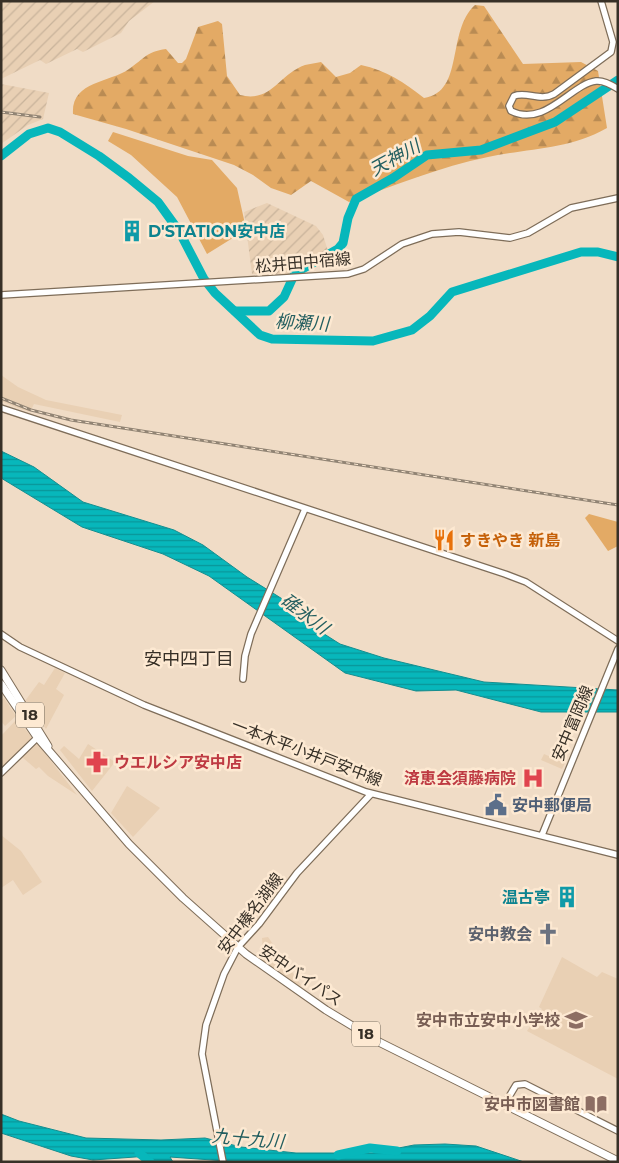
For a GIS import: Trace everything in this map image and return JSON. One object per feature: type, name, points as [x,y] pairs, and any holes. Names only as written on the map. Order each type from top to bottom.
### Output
[{"type":"highway","name":"安中バイパス","points":[[1,670],[40,735]]},
{"type":"highway","name":"安中バイパス","points":[[1,684],[51,750],[129,844],[183,898],[238,948],[326,1010],[379,1042],[618,1161]]},
{"type":"main road","points":[[601,1],[613,42],[611,52],[547,98],[519,94],[514,96],[509,106],[511,111],[525,115],[553,107],[588,83],[598,80],[618,89]]},
{"type":"main road","name":"松井田中宿線","points":[[1,295],[342,274],[360,270],[394,248],[432,234],[453,232],[502,238],[517,237],[535,229],[570,208],[618,198]]},
{"type":"main road","points":[[1,408],[512,576],[532,586],[605,635],[618,641]]},
{"type":"main road","points":[[243,679],[247,645],[305,509]]},
{"type":"main road","name":"一本木平小井戸安中線","points":[[1,634],[20,647],[144,705],[371,794],[618,855]]},
{"type":"main road","name":"安中富岡線","points":[[542,835],[618,649]]},
{"type":"main road","points":[[1,773],[40,735]]},
{"type":"main road","name":"安中榛名湖線","points":[[223,1162],[203,1063],[203,1039],[216,996],[238,948],[259,924],[297,873],[371,794]]},
{"type":"main road","points":[[504,1105],[516,1085],[525,1084],[618,1131]]},
{"type":"shaded area","points":[[1,1],[155,1],[129,21],[121,33],[83,52],[77,49],[46,64],[40,60],[1,79]]},
{"type":"shaded area","points":[[1,84],[49,93],[43,119],[28,125],[1,144]]},
{"type":"shaded area","points":[[267,203],[316,226],[323,235],[328,251],[291,274],[252,274],[244,212]]},
{"type":"shaded area","points":[[1,375],[18,387],[46,400],[122,415],[120,422],[34,404],[30,412],[18,408],[1,401]]},
{"type":"shaded area","points":[[55,668],[65,673],[56,689],[64,695],[46,729],[25,701],[39,682],[44,685]]},
{"type":"shaded area","points":[[4,698],[16,716],[5,726],[1,721],[1,700]]},
{"type":"shaded area","points":[[17,719],[33,739],[1,770],[1,736]]},
{"type":"shaded area","points":[[36,743],[77,795],[48,776],[39,767],[36,769],[22,757]]},
{"type":"shaded area","points":[[88,744],[115,762],[92,791],[60,750],[64,746],[79,759]]},
{"type":"shaded area","points":[[544,754],[565,763],[562,769],[541,760]]},
{"type":"shaded area","points":[[127,786],[160,808],[133,837],[111,813]]},
{"type":"shaded area","points":[[1,835],[21,851],[42,882],[23,895],[13,880],[1,888]]},
{"type":"shaded area","points":[[268,937],[301,985],[299,988],[258,958],[263,952],[262,938]]},
{"type":"shaded area","name":"安中市立安中小学校","points":[[562,957],[597,977],[602,972],[618,979],[618,1079],[527,1031],[542,1009],[539,1007]]},
{"type":"green space","points":[[475,5],[484,6],[523,64],[581,62],[598,71],[607,128],[578,141],[488,157],[452,166],[349,202],[311,181],[291,195],[271,188],[253,175],[234,165],[126,129],[73,114],[74,103],[78,95],[85,89],[93,84],[121,74],[150,54],[166,49],[178,63],[182,63],[186,59],[198,27],[218,21],[222,24],[227,76],[240,95],[260,95],[296,69],[321,62],[336,77],[350,73],[361,65],[379,70],[402,82],[424,98],[437,93],[445,85],[451,73],[466,16]]},
{"type":"green space","points":[[113,132],[188,156],[212,160],[237,188],[245,224],[236,236],[207,254],[177,197],[131,155],[108,141]]},
{"type":"green space","points":[[589,514],[618,522],[618,546],[608,551],[585,518]]},
{"type":"water","points":[[1,451],[34,467],[83,502],[174,530],[203,545],[247,577],[284,600],[310,625],[340,644],[384,658],[484,682],[618,690],[618,712],[541,712],[456,690],[416,691],[345,673],[209,576],[163,554],[82,527],[1,478]]},
{"type":"water","points":[[1,1114],[19,1121],[86,1138],[161,1140],[205,1138],[241,1147],[296,1153],[373,1153],[414,1145],[445,1144],[476,1146],[524,1162],[240,1162],[170,1157],[173,1162],[155,1162],[149,1156],[93,1160],[71,1156],[1,1133]]},
{"type":"waterway","name":"天神川","points":[[235,311],[269,311],[284,297],[295,273],[338,249],[343,243],[348,218],[356,199],[393,178],[427,155],[481,150],[555,122],[618,80]]},
{"type":"waterway","name":"柳瀬川","points":[[1,156],[29,134],[48,128],[60,132],[99,156],[158,202],[179,231],[204,279],[215,293],[260,335],[272,339],[373,341],[412,330],[430,316],[452,292],[581,252],[598,252],[618,257]]},
{"type":"waterway","name":"九十九川","points":[[338,1155],[370,1148],[397,1151]]},
{"type":"waterway","points":[[139,1153],[150,1162]]},
{"type":"railway","points":[[1,112],[40,117]]},
{"type":"railway","points":[[1,398],[31,410],[71,420],[618,505]]},
{"type":"place","name":"D'STATION安中店","points":[[132,231]]},
{"type":"place","name":"すきやき 新島","points":[[444,540]]},
{"type":"place","name":"ウエルシア安中店","points":[[97,762]]},
{"type":"place","name":"済恵会須藤病院","points":[[533,778]]},
{"type":"place","name":"安中郵便局","points":[[496,805]]},
{"type":"place","name":"温古亭","points":[[567,897]]},
{"type":"place","name":"安中教会","points":[[548,934]]},
{"type":"place","name":"安中市立安中小学校","points":[[576,1020]]},
{"type":"place","name":"安中市図書館","points":[[596,1104]]},
{"type":"district","name":"安中四丁目","points":[[189,659]]},
{"type":"water label","name":"碓氷川","points":[[305,614]]}]
